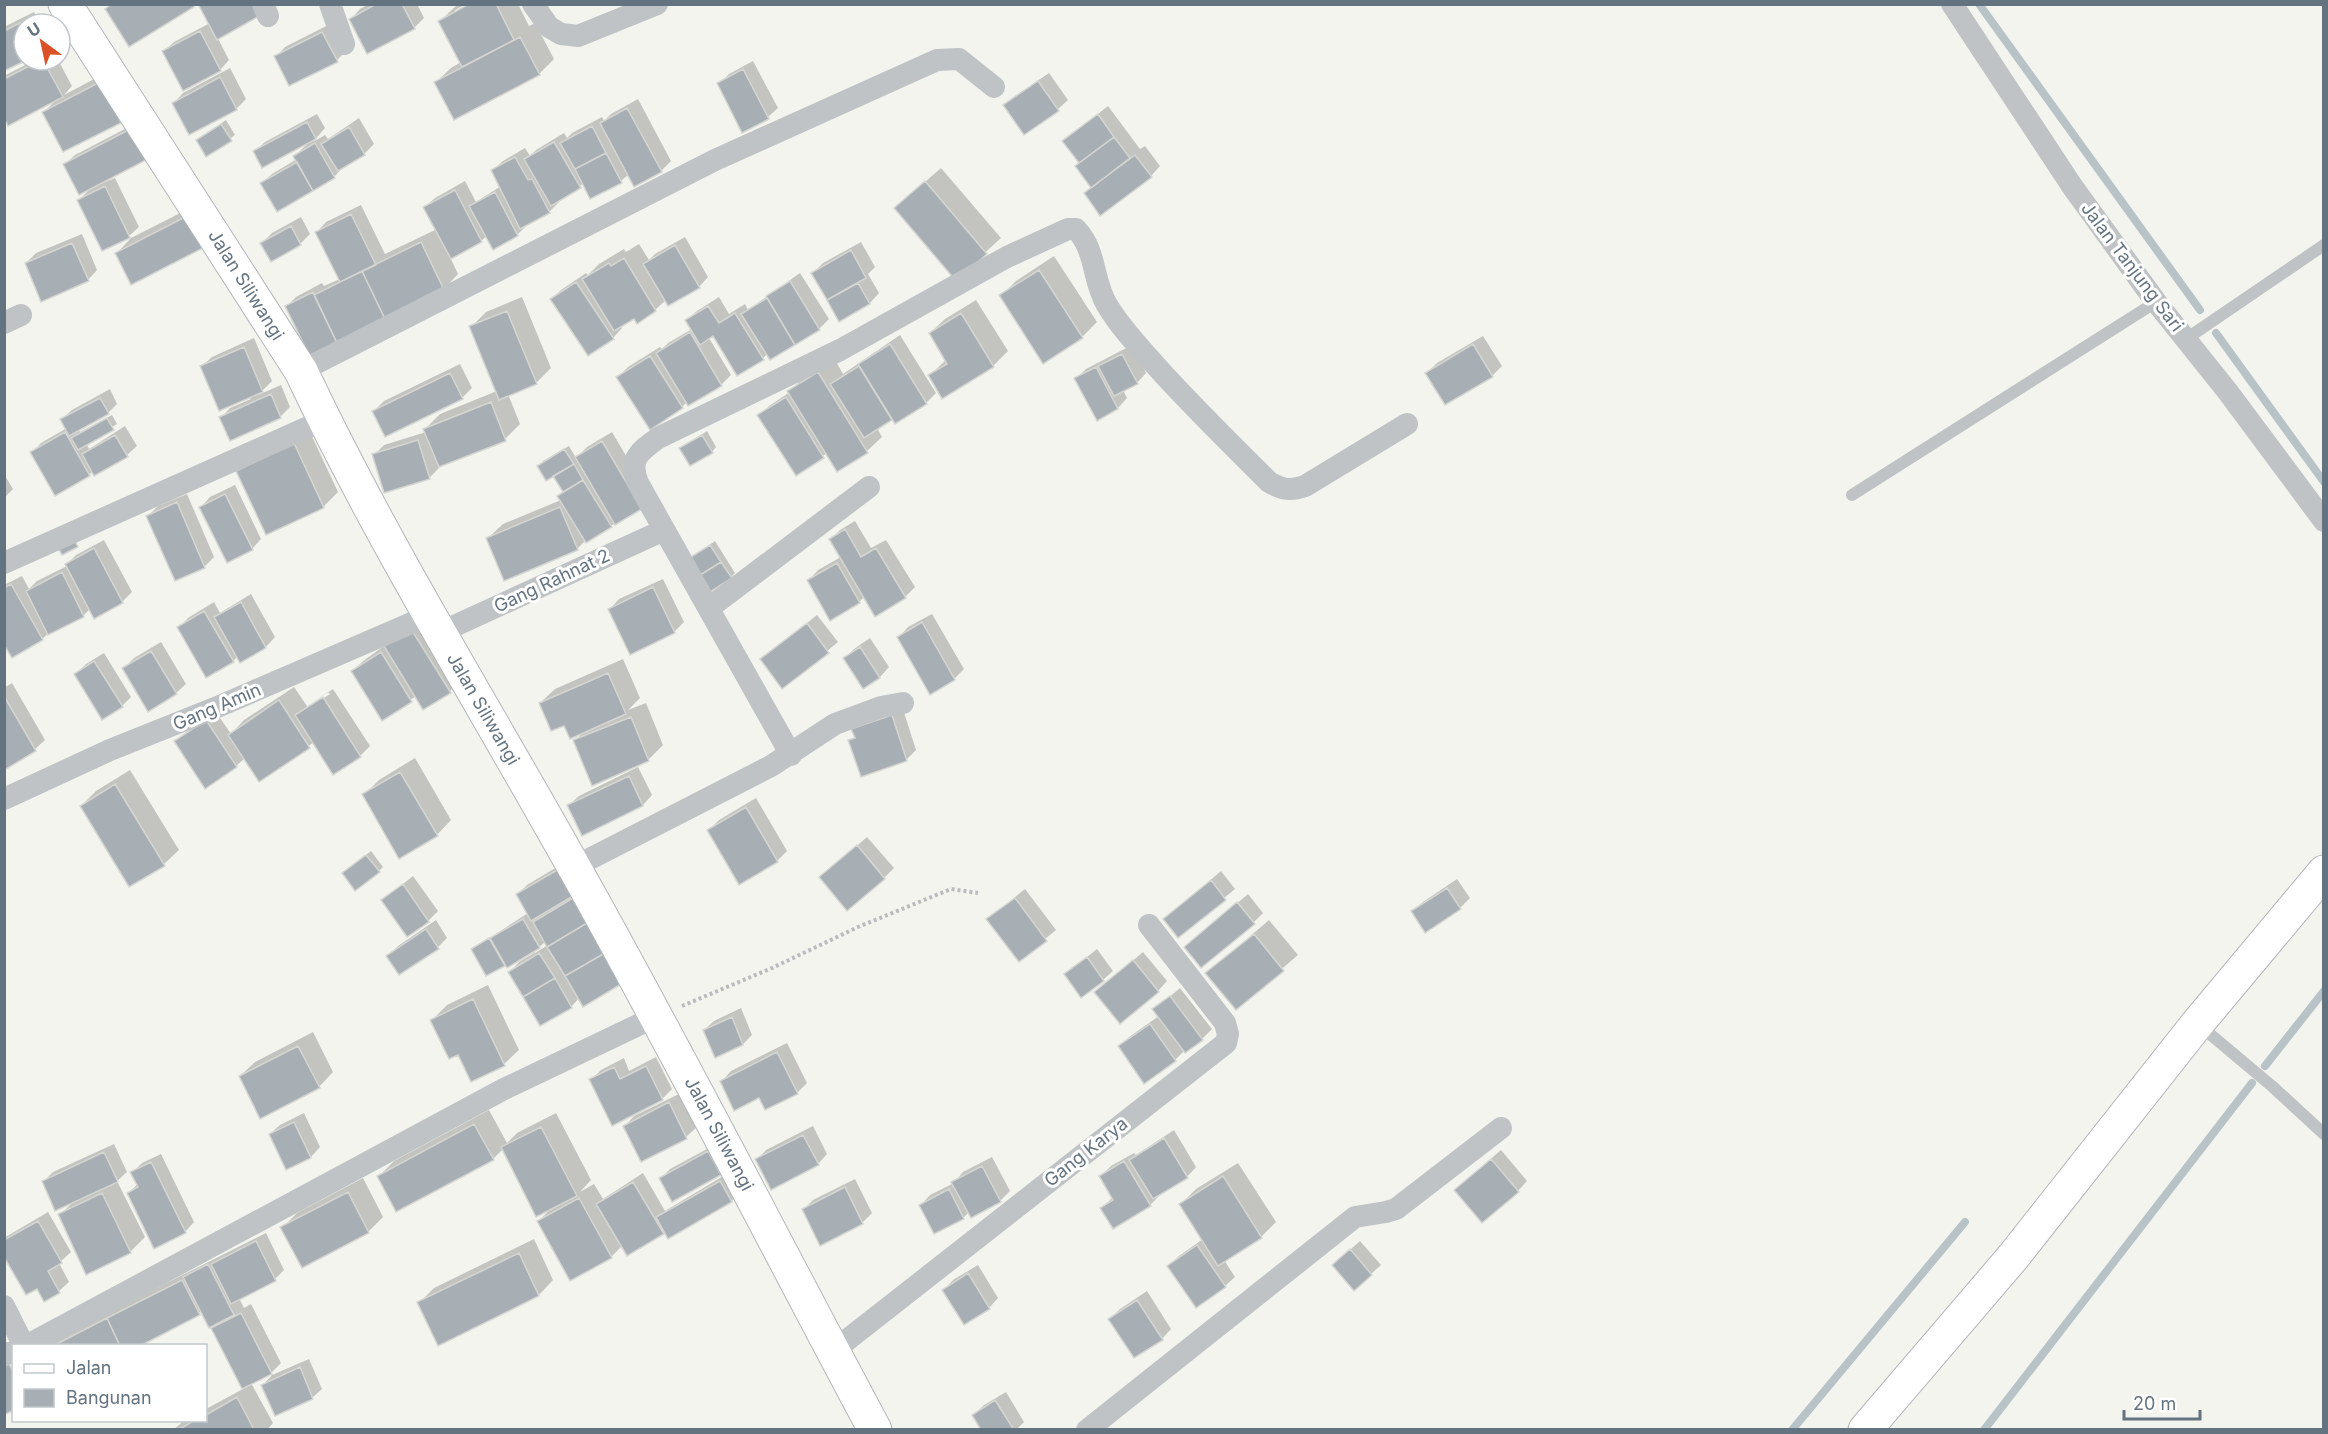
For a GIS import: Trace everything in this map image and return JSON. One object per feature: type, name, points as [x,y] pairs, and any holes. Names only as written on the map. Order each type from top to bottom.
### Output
[{"type":"street","name":"Jalan Siliwangi","points":[[65,4],[301,371],[324,420],[435,624],[657,1016],[875,1430]]},
{"type":"street","points":[[330,4],[344,44]]},
{"type":"street","points":[[533,4],[549,27],[561,33],[578,36],[657,4]]},
{"type":"street","name":"Jalan Tanjung Sari","points":[[1952,4],[2072,186],[2156,302],[2324,520]]},
{"type":"street","points":[[301,371],[715,160],[937,60],[959,58],[994,87]]},
{"type":"street","points":[[791,755],[633,471],[636,458],[643,449],[658,438],[840,350],[1007,257],[1068,229],[1076,229],[1091,250],[1098,286],[1128,335],[1189,403],[1269,482],[1281,489],[1292,490],[1305,486],[1407,424]]},
{"type":"street","points":[[4,562],[324,420]]},
{"type":"street","points":[[709,608],[869,487]]},
{"type":"street","name":"Gang Rahnat 2","points":[[435,624],[664,530]]},
{"type":"street","name":"Gang Amin","points":[[4,800],[110,750],[435,624]]},
{"type":"street","points":[[574,867],[791,755],[835,724],[881,707],[903,703]]},
{"type":"street","points":[[1865,1430],[2013,1257],[2197,1024],[2324,872]]},
{"type":"street","name":"Gang Karya","points":[[832,1351],[1226,1043],[1228,1034],[1225,1023],[1149,925]]},
{"type":"street","points":[[29,1344],[504,1089],[657,1016]]},
{"type":"street","points":[[1087,1430],[1356,1216],[1396,1209],[1501,1128]]},
{"type":"street","points":[[4,1306],[24,1344]]},
{"type":"lane","points":[[2186,339],[2324,245]]},
{"type":"lane","points":[[1852,495],[2156,302]]},
{"type":"lane","points":[[2197,1024],[2324,1134]]},
{"type":"path","points":[[657,1016],[772,968],[858,927],[951,889],[978,893]]},
{"type":"building","points":[[112,4],[193,4],[194,7],[129,47],[105,9]]},
{"type":"building","points":[[198,4],[254,4],[261,15],[217,40]]},
{"type":"building","points":[[376,4],[402,4],[415,29],[367,54],[349,19]]},
{"type":"building","points":[[469,4],[496,4],[514,40],[462,67],[438,21]]},
{"type":"building","points":[[12,27],[12,67],[4,71],[4,31]]},
{"type":"building","points":[[200,31],[221,71],[183,91],[162,51]]},
{"type":"building","points":[[322,32],[338,62],[289,86],[274,56]]},
{"type":"building","points":[[520,37],[540,75],[454,120],[434,82]]},
{"type":"building","points":[[743,69],[769,119],[742,133],[717,83]]},
{"type":"building","points":[[18,72],[49,72],[63,97],[8,126],[4,118],[4,79]]},
{"type":"building","points":[[220,77],[237,110],[189,135],[172,103]]},
{"type":"building","points":[[1038,81],[1059,111],[1024,135],[1003,105]]},
{"type":"building","points":[[100,82],[121,123],[63,152],[42,112]]},
{"type":"building","points":[[627,108],[662,172],[634,187],[600,123]]},
{"type":"building","points":[[1098,114],[1114,137],[1079,163],[1062,141]]},
{"type":"building","points":[[307,122],[316,139],[262,168],[253,151]]},
{"type":"building","points":[[221,124],[232,141],[206,157],[196,140]]},
{"type":"building","points":[[592,126],[606,153],[575,169],[560,143]]},
{"type":"building","points":[[134,127],[150,158],[79,195],[63,164]]},
{"type":"building","points":[[349,127],[365,155],[338,171],[321,144]]},
{"type":"building","points":[[1114,137],[1130,158],[1091,188],[1075,166]]},
{"type":"building","points":[[554,142],[581,188],[551,206],[524,159]]},
{"type":"building","points":[[315,143],[335,178],[313,191],[293,156]]},
{"type":"building","points":[[606,153],[622,183],[590,199],[575,169]]},
{"type":"building","points":[[1135,155],[1152,177],[1100,216],[1084,193]]},
{"type":"building","points":[[515,157],[528,180],[532,179],[550,213],[520,229],[491,170]]},
{"type":"building","points":[[297,162],[313,191],[277,212],[260,183]]},
{"type":"building","points":[[925,181],[987,254],[956,281],[894,208]]},
{"type":"building","points":[[105,186],[130,238],[102,251],[77,200]]},
{"type":"building","points":[[455,190],[482,242],[451,259],[423,207]]},
{"type":"building","points":[[495,192],[518,236],[493,250],[469,206]]},
{"type":"building","points":[[351,214],[376,265],[340,282],[315,232]]},
{"type":"building","points":[[187,216],[203,248],[131,285],[115,253]]},
{"type":"building","points":[[291,226],[301,245],[271,262],[260,243]]},
{"type":"building","points":[[421,242],[444,290],[385,319],[362,271]]},
{"type":"building","points":[[72,243],[89,281],[41,302],[25,263]]},
{"type":"building","points":[[675,245],[700,288],[668,306],[643,264]]},
{"type":"building","points":[[851,250],[866,278],[827,300],[811,273]]},
{"type":"building","points":[[624,258],[656,311],[637,324],[634,319],[614,331],[582,279],[609,263],[611,266]]},
{"type":"building","points":[[1039,270],[1083,338],[1043,364],[999,295]]},
{"type":"building","points":[[362,271],[385,319],[337,343],[314,295]]},
{"type":"building","points":[[790,281],[820,330],[795,345],[766,296]]},
{"type":"building","points":[[576,282],[614,339],[588,356],[550,299]]},
{"type":"building","points":[[858,283],[870,304],[839,322],[827,300]]},
{"type":"building","points":[[313,292],[337,343],[310,357],[285,306]]},
{"type":"building","points":[[767,298],[795,345],[770,360],[741,314]]},
{"type":"building","points":[[708,306],[719,323],[735,313],[764,360],[737,376],[713,336],[700,345],[685,320]]},
{"type":"building","points":[[507,311],[537,384],[499,400],[469,326]]},
{"type":"building","points":[[961,313],[994,367],[942,399],[928,375],[947,364],[929,333]]},
{"type":"building","points":[[690,332],[722,386],[688,406],[656,353]]},
{"type":"building","points":[[890,344],[927,404],[895,424],[858,364]]},
{"type":"building","points":[[1473,344],[1493,377],[1445,405],[1425,373]]},
{"type":"building","points":[[244,347],[263,392],[219,411],[200,366]]},
{"type":"building","points":[[1122,354],[1138,384],[1114,396],[1098,366]]},
{"type":"building","points":[[650,356],[683,408],[650,430],[616,377]]},
{"type":"building","points":[[859,366],[892,420],[864,438],[830,384]]},
{"type":"building","points":[[1096,367],[1118,409],[1097,421],[1074,378]]},
{"type":"building","points":[[818,372],[868,453],[837,472],[787,391]]},
{"type":"building","points":[[450,373],[463,399],[385,437],[372,411]]},
{"type":"building","points":[[271,394],[281,418],[230,441],[219,417]]},
{"type":"building","points":[[786,397],[824,458],[796,476],[757,415]]},
{"type":"building","points":[[100,398],[109,414],[69,436],[60,419]]},
{"type":"building","points":[[491,402],[506,441],[439,467],[423,429]]},
{"type":"building","points":[[107,418],[114,430],[78,450],[71,438]]},
{"type":"building","points":[[65,432],[90,476],[55,496],[30,452]]},
{"type":"building","points":[[115,435],[128,457],[94,476],[82,454]]},
{"type":"building","points":[[702,435],[713,453],[690,466],[679,448]]},
{"type":"building","points":[[418,440],[430,479],[384,493],[372,454]]},
{"type":"building","points":[[602,441],[642,509],[615,525],[575,457]]},
{"type":"building","points":[[294,443],[324,508],[266,535],[236,471]]},
{"type":"building","points":[[564,449],[574,464],[546,481],[537,466]]},
{"type":"building","points":[[574,464],[583,480],[563,492],[553,476]]},
{"type":"building","points":[[583,480],[612,527],[586,543],[557,496]]},
{"type":"building","points":[[225,494],[253,550],[227,563],[199,507]]},
{"type":"building","points":[[177,502],[205,568],[175,581],[146,516]]},
{"type":"building","points":[[560,507],[578,550],[504,581],[486,538]]},
{"type":"building","points":[[845,529],[861,557],[876,548],[906,598],[875,617],[829,539]]},
{"type":"building","points":[[73,537],[78,547],[62,555],[57,546]]},
{"type":"building","points":[[710,545],[721,562],[697,577],[686,560]]},
{"type":"building","points":[[94,548],[123,603],[94,619],[65,564]]},
{"type":"building","points":[[721,562],[732,578],[707,594],[697,577]]},
{"type":"building","points":[[837,563],[860,603],[830,621],[807,580]]},
{"type":"building","points":[[62,572],[84,617],[48,635],[26,591]]},
{"type":"building","points":[[11,584],[43,640],[12,658],[4,645],[4,588]]},
{"type":"building","points":[[653,587],[675,633],[630,655],[608,609]]},
{"type":"building","points":[[241,602],[266,648],[240,663],[214,617]]},
{"type":"building","points":[[204,611],[234,662],[206,678],[177,627]]},
{"type":"building","points":[[922,622],[955,680],[930,695],[897,637]]},
{"type":"building","points":[[807,623],[829,653],[782,689],[760,659]]},
{"type":"building","points":[[411,629],[451,693],[423,710],[384,646]]},
{"type":"building","points":[[860,647],[880,678],[863,689],[843,658]]},
{"type":"building","points":[[151,651],[177,694],[148,712],[122,668]]},
{"type":"building","points":[[381,652],[412,702],[382,721],[351,671]]},
{"type":"building","points":[[94,661],[123,707],[102,720],[74,674]]},
{"type":"building","points":[[608,673],[626,714],[570,739],[564,726],[551,731],[539,703]]},
{"type":"building","points":[[4,696],[36,751],[6,769],[4,767]]},
{"type":"building","points":[[323,697],[361,757],[333,775],[295,715]]},
{"type":"building","points":[[279,700],[310,748],[259,782],[228,735]]},
{"type":"building","points":[[892,715],[907,761],[861,777],[848,740],[855,738],[851,729]]},
{"type":"building","points":[[631,717],[649,761],[592,786],[573,740]]},
{"type":"building","points":[[206,720],[237,767],[205,789],[174,741]]},
{"type":"building","points":[[400,772],[438,836],[399,859],[362,794]]},
{"type":"building","points":[[629,776],[643,806],[582,836],[567,805]]},
{"type":"building","points":[[115,784],[165,866],[129,887],[80,806]]},
{"type":"building","points":[[746,807],[778,862],[739,885],[707,830]]},
{"type":"building","points":[[857,845],[885,879],[847,911],[819,877]]},
{"type":"building","points":[[366,855],[380,872],[355,891],[342,873]]},
{"type":"building","points":[[557,870],[573,896],[531,921],[516,894]]},
{"type":"building","points":[[1211,880],[1226,900],[1178,938],[1163,919]]},
{"type":"building","points":[[403,884],[429,922],[407,937],[381,900]]},
{"type":"building","points":[[1447,888],[1461,909],[1425,933],[1411,911]]},
{"type":"building","points":[[573,898],[587,923],[547,947],[533,922]]},
{"type":"building","points":[[1015,898],[1047,941],[1019,962],[986,919]]},
{"type":"building","points":[[1237,902],[1255,924],[1201,968],[1184,947]]},
{"type":"building","points":[[523,919],[540,948],[507,968],[490,938]]},
{"type":"building","points":[[587,923],[605,953],[565,976],[547,947]]},
{"type":"building","points":[[426,929],[439,949],[399,975],[386,956]]},
{"type":"building","points":[[1254,934],[1284,971],[1236,1010],[1205,973]]},
{"type":"building","points":[[489,938],[505,966],[486,976],[471,949]]},
{"type":"building","points":[[539,953],[555,978],[523,997],[508,972]]},
{"type":"building","points":[[605,953],[623,983],[583,1007],[565,976]]},
{"type":"building","points":[[1087,957],[1104,981],[1081,998],[1064,974]]},
{"type":"building","points":[[1133,960],[1159,992],[1120,1024],[1094,992]]},
{"type":"building","points":[[555,978],[572,1008],[540,1026],[523,997]]},
{"type":"building","points":[[1170,996],[1203,1040],[1185,1053],[1152,1009]]},
{"type":"building","points":[[473,999],[505,1066],[471,1082],[458,1055],[449,1059],[430,1020]]},
{"type":"building","points":[[732,1017],[743,1045],[715,1058],[703,1030]]},
{"type":"building","points":[[1150,1024],[1176,1061],[1144,1084],[1118,1046]]},
{"type":"building","points":[[298,1046],[320,1088],[260,1119],[239,1076]]},
{"type":"building","points":[[777,1052],[798,1094],[765,1110],[759,1098],[734,1111],[720,1081]]},
{"type":"building","points":[[646,1066],[663,1100],[612,1126],[589,1079],[614,1067],[620,1079]]},
{"type":"building","points":[[669,1102],[687,1139],[641,1162],[623,1126]]},
{"type":"building","points":[[294,1122],[311,1158],[286,1170],[269,1134]]},
{"type":"building","points":[[474,1124],[494,1160],[396,1212],[377,1176]]},
{"type":"building","points":[[541,1127],[577,1196],[536,1217],[501,1147]]},
{"type":"building","points":[[803,1135],[819,1165],[771,1190],[755,1159]]},
{"type":"building","points":[[1164,1138],[1188,1178],[1153,1199],[1129,1160]]},
{"type":"building","points":[[708,1151],[721,1175],[672,1202],[659,1178]]},
{"type":"building","points":[[104,1152],[118,1182],[55,1211],[42,1181]]},
{"type":"building","points":[[1491,1159],[1519,1192],[1482,1223],[1454,1190]]},
{"type":"building","points":[[1124,1161],[1151,1206],[1113,1229],[1100,1208],[1113,1200],[1099,1176]]},
{"type":"building","points":[[151,1162],[186,1233],[154,1249],[127,1193],[138,1187],[130,1172]]},
{"type":"building","points":[[982,1166],[1001,1202],[971,1218],[951,1182]]},
{"type":"building","points":[[1223,1176],[1262,1238],[1218,1266],[1179,1204]]},
{"type":"building","points":[[720,1181],[732,1202],[668,1239],[656,1217]]},
{"type":"building","points":[[633,1182],[664,1234],[627,1256],[596,1204]]},
{"type":"building","points":[[845,1187],[863,1224],[820,1246],[802,1209]]},
{"type":"building","points":[[949,1189],[964,1219],[934,1234],[919,1205]]},
{"type":"building","points":[[348,1192],[369,1233],[302,1268],[280,1227]]},
{"type":"building","points":[[102,1193],[131,1253],[86,1275],[58,1214]]},
{"type":"building","points":[[579,1198],[612,1258],[570,1281],[537,1221]]},
{"type":"building","points":[[38,1221],[62,1263],[48,1271],[60,1293],[44,1302],[37,1289],[26,1295],[4,1257],[4,1240]]},
{"type":"building","points":[[256,1241],[276,1281],[231,1304],[211,1264]]},
{"type":"building","points":[[1197,1245],[1226,1287],[1196,1308],[1167,1266]]},
{"type":"building","points":[[1350,1249],[1372,1275],[1354,1291],[1332,1265]]},
{"type":"building","points":[[519,1253],[539,1296],[438,1346],[417,1302]]},
{"type":"building","points":[[208,1264],[234,1315],[209,1328],[183,1277]]},
{"type":"building","points":[[968,1273],[990,1309],[964,1325],[942,1290]]},
{"type":"building","points":[[182,1280],[200,1315],[144,1344],[119,1344],[107,1318]]},
{"type":"building","points":[[1137,1300],[1163,1340],[1134,1358],[1108,1319]]},
{"type":"building","points":[[241,1313],[272,1374],[242,1389],[211,1328]]},
{"type":"building","points":[[107,1318],[119,1344],[57,1344]]},
{"type":"building","points":[[9,1364],[12,1369],[12,1411],[4,1415],[4,1366]]},
{"type":"building","points":[[300,1367],[313,1399],[275,1416],[261,1385]]},
{"type":"building","points":[[237,1397],[254,1430],[178,1430],[192,1422],[207,1422],[207,1414]]},
{"type":"building","points":[[995,1400],[1014,1430],[981,1430],[972,1415]]},
{"type":"waterway","points":[[1979,4],[2200,310]]},
{"type":"waterway","points":[[2216,333],[2324,482]]},
{"type":"waterway","points":[[2265,1066],[2324,991]]},
{"type":"waterway","points":[[1984,1430],[2252,1083]]},
{"type":"waterway","points":[[1792,1430],[1965,1222]]}]
